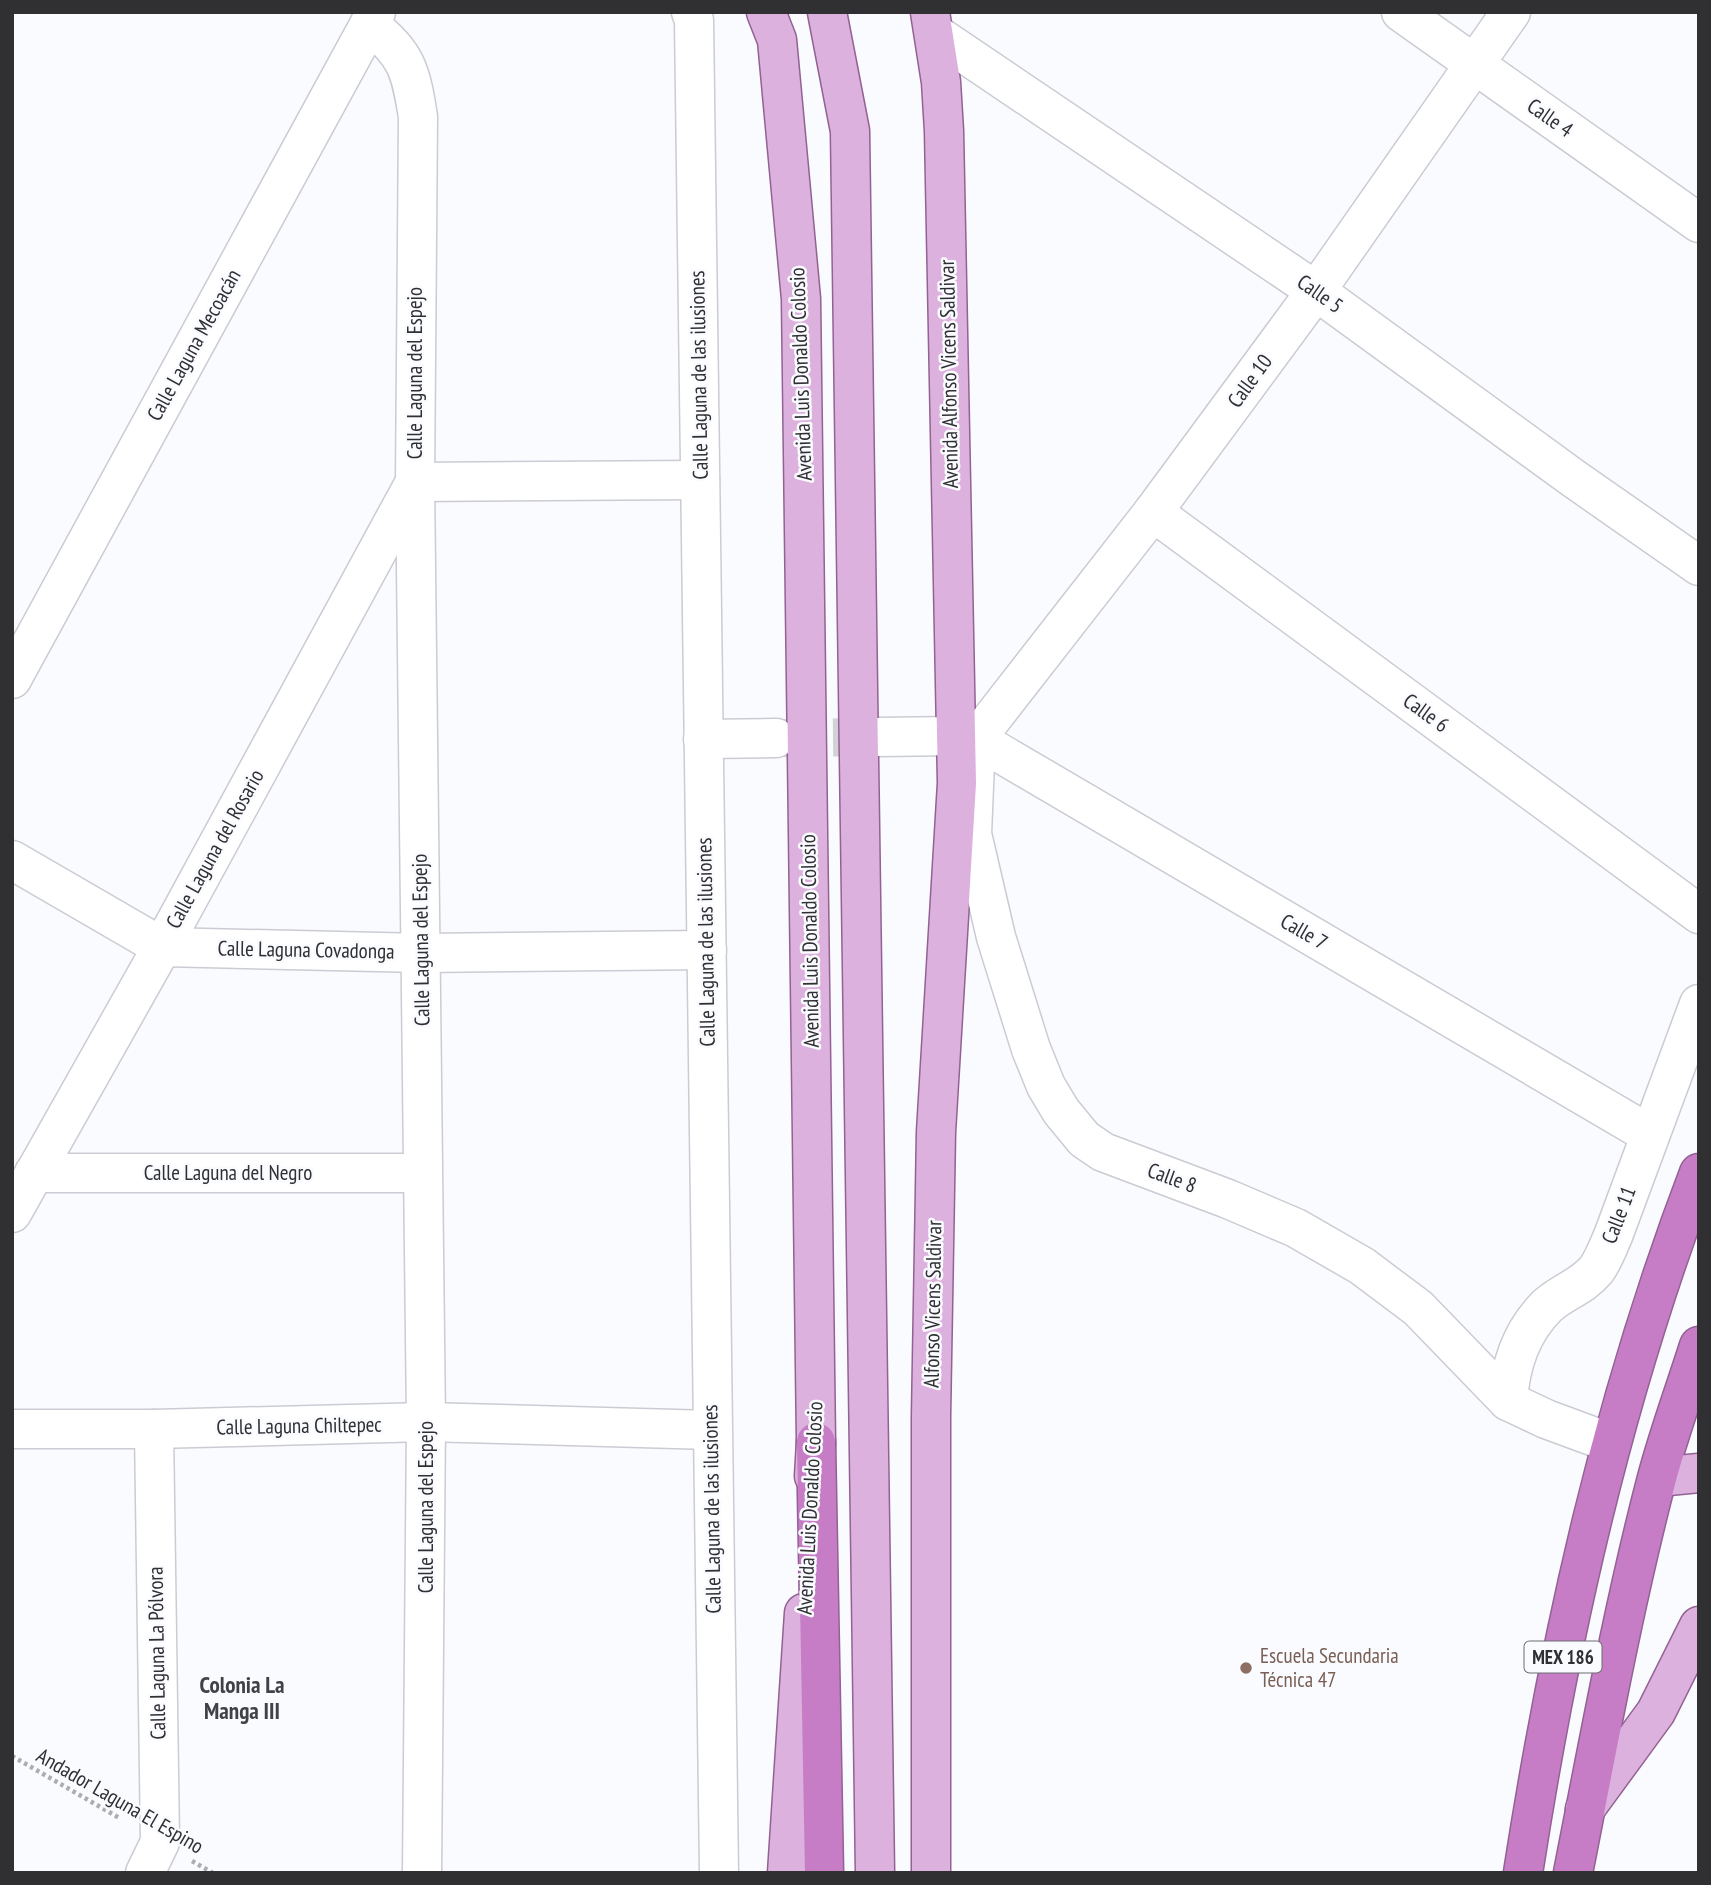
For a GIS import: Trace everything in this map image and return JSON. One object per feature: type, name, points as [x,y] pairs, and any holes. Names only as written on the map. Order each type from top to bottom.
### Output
[{"type":"highway","points":[[1611,1443],[1642,1336],[1699,1173]]},
{"type":"highway","points":[[1658,1477],[1699,1346]]},
{"type":"highway","points":[[816,1442],[824,1873]]},
{"type":"highway","name":"MEX 186","points":[[1523,1873],[1538,1775],[1611,1443]]},
{"type":"highway","name":"MEX 186","points":[[1573,1873],[1604,1709],[1658,1477]]},
{"type":"main road","name":"Avenida Luis Donaldo Colosio","points":[[765,12],[777,40],[801,299],[816,1442],[787,1873]]},
{"type":"main road","points":[[827,12],[850,131],[876,1873]]},
{"type":"main road","name":"Avenida Alfonso Vicens Saldivar","points":[[932,22],[944,131],[966,738]]},
{"type":"main road","name":"Alfonso Vicens Saldivar","points":[[931,1873],[931,1417],[936,1132],[957,783],[966,738]]},
{"type":"main road","points":[[1658,1477],[1699,1473]]},
{"type":"main road","points":[[1585,1809],[1656,1712],[1699,1626]]},
{"type":"street","name":"Calle Laguna de las ilusiones","points":[[691,12],[694,20],[719,1873]]},
{"type":"street","name":"Calle 4","points":[[1401,12],[1699,223]]},
{"type":"street","name":"Calle 10","points":[[966,738],[1153,512],[1316,291],[1511,12]]},
{"type":"street","name":"Calle Laguna del Espejo","points":[[372,19],[404,61],[413,87],[418,117],[415,482],[426,1422],[422,1873]]},
{"type":"street","name":"Calle Laguna Mecoacán","points":[[12,679],[372,19]]},
{"type":"street","name":"Calle 5","points":[[932,22],[1316,291],[1699,566]]},
{"type":"street","points":[[415,482],[700,480]]},
{"type":"street","name":"Calle Laguna del Rosario","points":[[12,1213],[162,947],[415,482]]},
{"type":"street","name":"Calle 6","points":[[1153,512],[1699,914]]},
{"type":"street","points":[[878,737],[966,738]]},
{"type":"street","points":[[704,739],[776,738]]},
{"type":"street","name":"Calle 7","points":[[966,738],[1649,1134]]},
{"type":"street","name":"Calle 8","points":[[966,738],[972,834],[996,937],[1031,1049],[1046,1086],[1073,1128],[1103,1152],[1296,1228],[1362,1266],[1418,1308],[1508,1401],[1546,1419],[1611,1443]]},
{"type":"street","name":"Calle Laguna Covadonga","points":[[12,860],[162,947],[422,953],[707,950]]},
{"type":"street","name":"Calle 11","points":[[1508,1401],[1509,1378],[1519,1345],[1548,1305],[1578,1288],[1597,1269],[1613,1236],[1699,1004]]},
{"type":"street","name":"Calle Laguna del Negro","points":[[34,1173],[422,1173]]},
{"type":"street","name":"Calle Laguna Chiltepec","points":[[12,1429],[154,1429],[426,1422],[711,1430]]},
{"type":"street","name":"Calle Laguna La Pólvora","points":[[153,1857],[154,1429]]},
{"type":"path","name":"Andador Laguna El Espino","points":[[12,1756],[153,1857],[213,1873]]},
{"type":"tunnel","points":[[776,738],[878,737]]},
{"type":"place","name":"Escuela Secundaria Técnica 47","points":[[1246,1668]]},
{"type":"district","name":"Colonia La Manga III","points":[[242,1698]]}]
